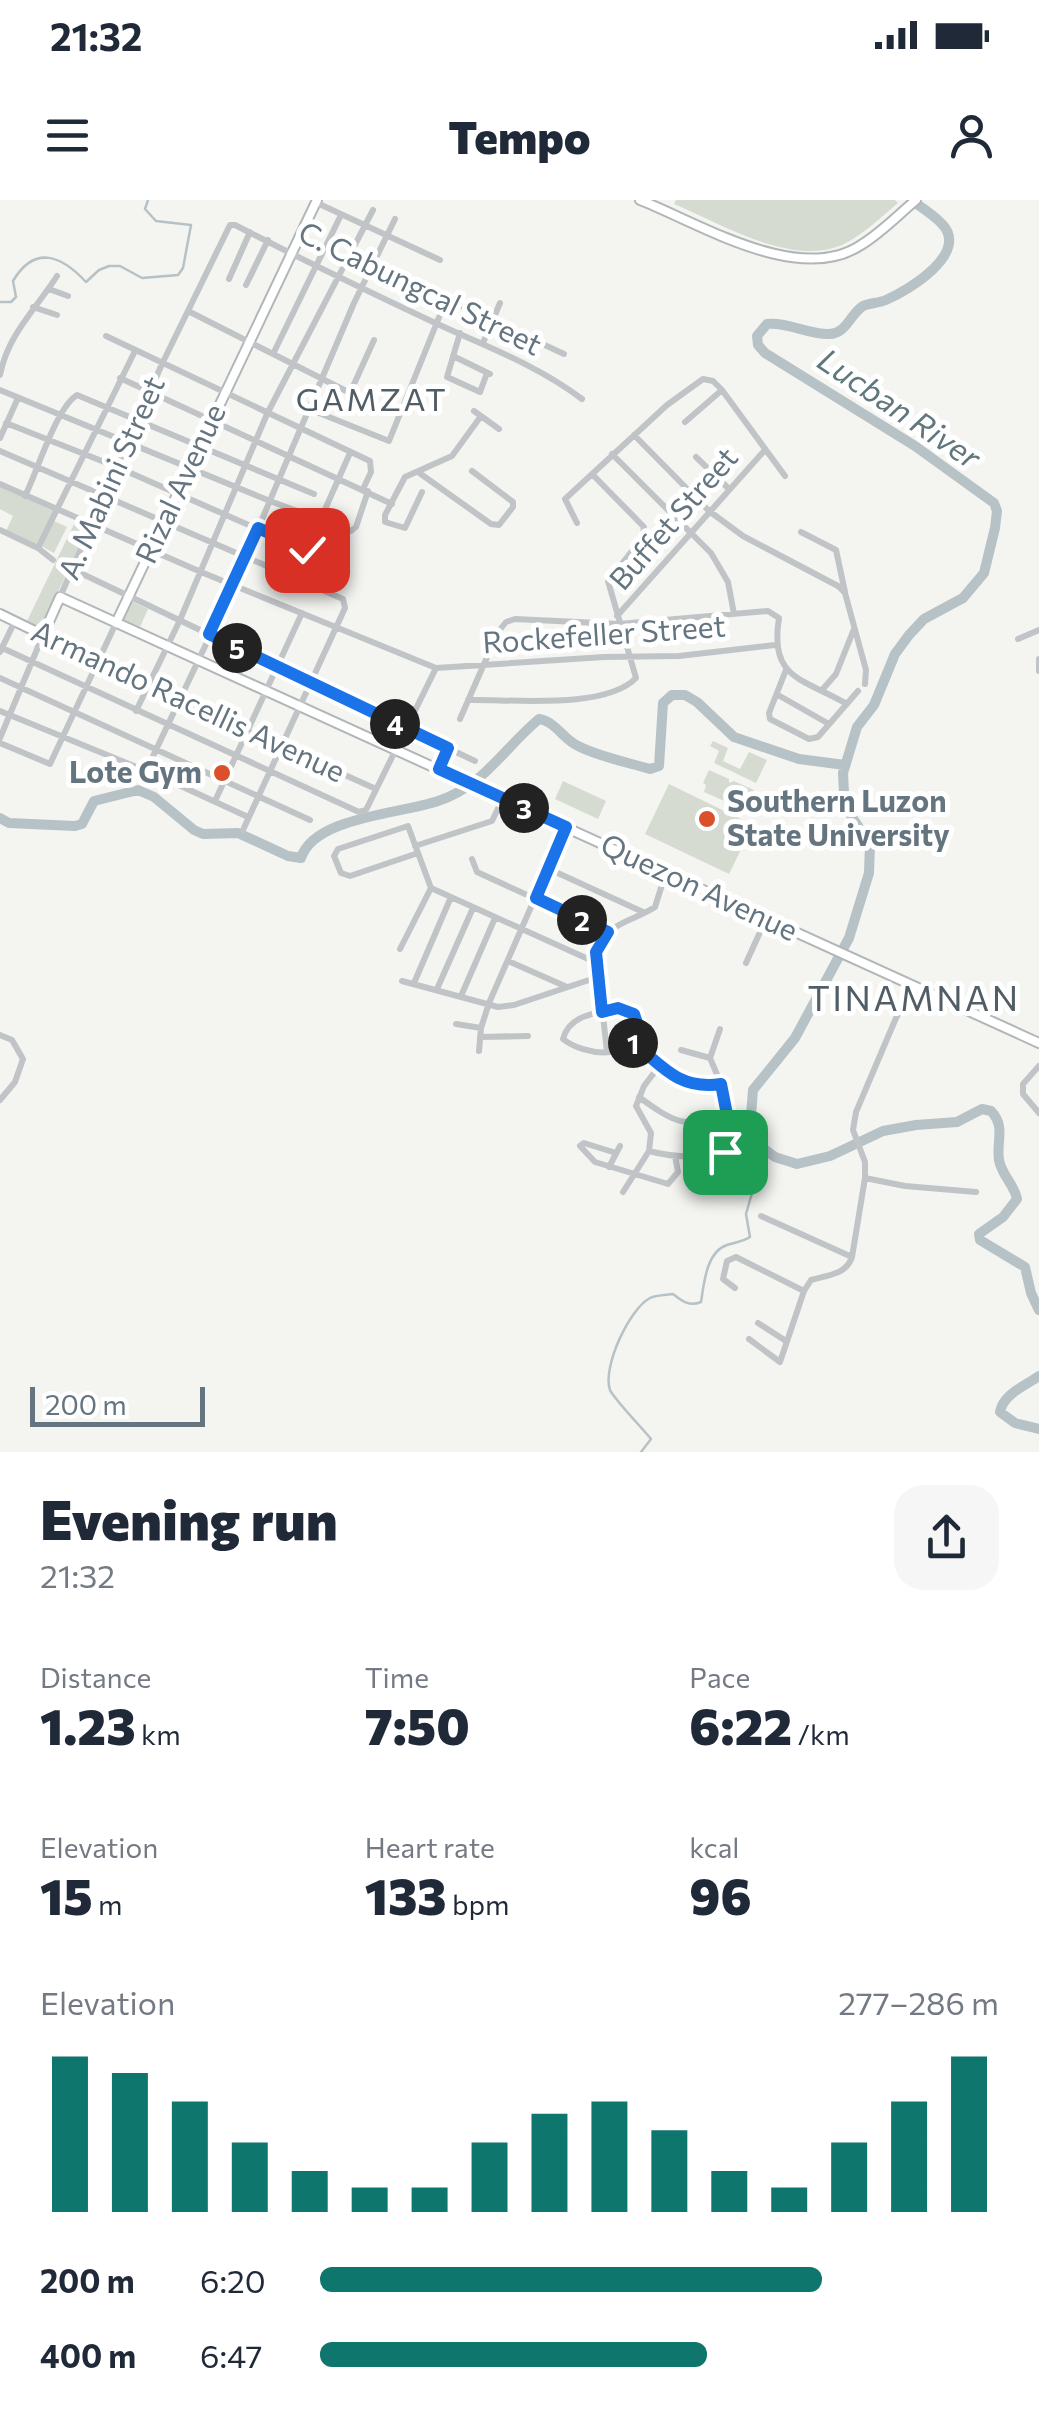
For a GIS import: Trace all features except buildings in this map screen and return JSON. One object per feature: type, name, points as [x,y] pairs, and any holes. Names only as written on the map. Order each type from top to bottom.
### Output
[{"type":"main road","points":[[640,200],[763,251],[798,260],[836,256],[860,247],[916,200]]},
{"type":"main road","name":"Rizal Avenue","points":[[116,623],[316,201]]},
{"type":"main road","name":"Quezon Avenue","points":[[60,597],[1039,1043]]},
{"type":"main road","name":"A. Mabini Street","points":[[44,635],[60,597]]},
{"type":"main road","name":"Armando Racellis Avenue","points":[[0,614],[44,635]]},
{"type":"street","points":[[316,201],[440,260]]},
{"type":"street","points":[[136,711],[180,620],[268,414],[373,210]]},
{"type":"street","points":[[273,354],[340,215]]},
{"type":"street","points":[[146,771],[234,585],[299,428],[395,220]]},
{"type":"street","name":"C. Cabungcal Street","points":[[236,225],[483,343],[548,376],[582,399]]},
{"type":"street","name":"A. Mabini Street","points":[[60,597],[162,364],[227,229],[236,225]]},
{"type":"street","points":[[229,279],[250,232]]},
{"type":"street","points":[[246,284],[268,240]]},
{"type":"street","points":[[374,264],[564,354]]},
{"type":"street","points":[[0,374],[5,352],[57,276]]},
{"type":"street","points":[[49,289],[68,296]]},
{"type":"street","points":[[308,409],[385,441],[391,438],[446,300]]},
{"type":"street","points":[[483,343],[500,303]]},
{"type":"street","points":[[33,307],[56,315]]},
{"type":"street","points":[[188,310],[370,403]]},
{"type":"street","points":[[453,356],[489,374],[481,391],[448,376],[453,356],[460,332]]},
{"type":"street","points":[[0,390],[270,501],[351,531],[356,527],[373,465],[106,336]]},
{"type":"street","points":[[350,393],[374,340]]},
{"type":"street","points":[[38,548],[135,351]]},
{"type":"street","points":[[120,378],[392,504]]},
{"type":"street","points":[[576,524],[564,498],[694,382],[703,379],[713,380],[722,390],[784,476]]},
{"type":"street","points":[[685,422],[722,390]]},
{"type":"street","points":[[25,496],[60,416],[77,395],[314,494]]},
{"type":"street","points":[[0,438],[18,398]]},
{"type":"street","points":[[474,411],[500,428]]},
{"type":"street","points":[[422,492],[402,530],[383,519],[405,477],[452,456],[482,416]]},
{"type":"street","points":[[6,424],[117,467],[319,556]]},
{"type":"street","points":[[634,434],[708,511],[743,536],[845,593]]},
{"type":"street","points":[[0,451],[344,599],[345,608],[244,830]]},
{"type":"street","name":"Buffet Street","points":[[618,620],[708,511],[764,451]]},
{"type":"street","points":[[307,550],[350,452]]},
{"type":"street","points":[[612,454],[722,567],[734,614]]},
{"type":"street","points":[[696,457],[728,488]]},
{"type":"street","points":[[418,472],[491,524],[500,525],[513,502],[472,471]]},
{"type":"street","points":[[468,700],[586,698],[633,682],[634,673],[608,580],[646,532],[592,474]]},
{"type":"street","points":[[0,484],[436,668],[366,810],[359,812],[1,649],[15,621]]},
{"type":"street","points":[[0,530],[38,548],[53,560]]},
{"type":"street","points":[[801,532],[836,550],[866,670],[865,684]]},
{"type":"street","points":[[72,569],[475,761]]},
{"type":"street","points":[[460,718],[498,632],[506,622],[515,619],[618,620],[768,611],[779,618],[775,645],[786,670],[846,704]]},
{"type":"street","points":[[215,801],[302,614]]},
{"type":"street","name":"Rizal Avenue","points":[[0,741],[48,765],[116,623]]},
{"type":"street","points":[[822,690],[836,674],[855,628]]},
{"type":"street","points":[[1018,639],[1039,630]]},
{"type":"street","name":"A. Mabini Street","points":[[0,741],[44,635]]},
{"type":"street","name":"Armando Racellis Avenue","points":[[44,635],[376,789]]},
{"type":"street","name":"Rockefeller Street","points":[[436,668],[679,656],[775,645]]},
{"type":"street","points":[[1039,659],[1039,672]]},
{"type":"street","points":[[786,670],[770,718],[808,738],[818,737],[858,692]]},
{"type":"street","points":[[0,678],[310,820]]},
{"type":"street","points":[[778,695],[830,724]]},
{"type":"street","points":[[0,711],[248,817]]},
{"type":"street","points":[[439,769],[448,748]]},
{"type":"street","points":[[504,798],[492,820],[416,850],[344,876],[334,856],[338,849],[408,826],[416,850],[431,888],[597,963]]},
{"type":"street","points":[[479,1051],[489,1003],[566,827]]},
{"type":"street","points":[[472,859],[477,872],[608,932]]},
{"type":"street","points":[[549,869],[645,913]]},
{"type":"street","points":[[606,1052],[597,963],[600,942],[629,918],[655,907],[666,872]]},
{"type":"street","points":[[400,949],[431,888]]},
{"type":"street","points":[[414,982],[451,897]]},
{"type":"street","points":[[437,989],[473,908]]},
{"type":"street","points":[[461,996],[495,918]]},
{"type":"street","points":[[746,963],[766,919]]},
{"type":"street","points":[[508,961],[568,987]]},
{"type":"street","points":[[402,980],[498,1006],[514,1005],[598,977]]},
{"type":"street","points":[[749,1339],[778,1362],[811,1280],[848,1267],[866,1178],[865,1162],[853,1130],[856,1112],[914,986]]},
{"type":"street","points":[[618,1008],[634,1014],[638,1026],[633,1042],[622,1052],[606,1052],[562,1039],[578,1018],[618,1008]]},
{"type":"street","points":[[456,1024],[480,1033],[528,1036]]},
{"type":"street","points":[[649,1151],[675,1156],[725,1152],[731,1148],[729,1116],[710,1058],[720,1029]]},
{"type":"street","points":[[0,1034],[12,1040],[23,1059],[15,1082],[0,1100]]},
{"type":"street","points":[[633,1042],[688,1084],[721,1084]]},
{"type":"street","points":[[681,1050],[710,1058]]},
{"type":"street","points":[[623,1192],[649,1151],[651,1134],[637,1112],[638,1097],[660,1066]]},
{"type":"street","points":[[1039,1066],[1023,1084],[1023,1094],[1039,1113]]},
{"type":"street","points":[[638,1097],[674,1122],[729,1116]]},
{"type":"street","points":[[609,1167],[618,1150],[584,1143],[580,1146],[589,1158],[609,1167],[668,1184],[678,1172],[675,1156]]},
{"type":"street","points":[[866,1178],[905,1186],[976,1192]]},
{"type":"street","points":[[761,1216],[852,1257]]},
{"type":"street","points":[[735,1288],[723,1279],[722,1273],[727,1261],[736,1257],[804,1291]]},
{"type":"street","points":[[758,1323],[786,1341]]},
{"type":"shaded area","points":[[676,200],[898,203],[842,245],[801,251],[735,232],[674,204]]},
{"type":"shaded area","points":[[0,486],[55,511],[37,546],[6,531],[13,516],[0,509]]},
{"type":"shaded area","points":[[54,521],[67,527],[54,553],[41,546]]},
{"type":"shaded area","points":[[75,522],[89,529],[39,630],[26,623]]},
{"type":"shaded area","points":[[129,600],[148,609],[140,627],[120,619]]},
{"type":"shaded area","points":[[713,741],[728,748],[723,761],[740,769],[749,752],[767,760],[756,783],[714,763],[719,751],[710,746]]},
{"type":"shaded area","points":[[709,770],[729,779],[729,783],[734,781],[754,790],[748,803],[743,802],[740,808],[704,792]]},
{"type":"shaded area","points":[[563,781],[606,801],[598,819],[555,799]]},
{"type":"shaded area","points":[[669,784],[753,825],[729,874],[645,834]]},
{"type":"waterway","points":[[0,302],[11,302],[16,297],[13,281],[21,269],[39,258],[68,266],[86,282],[109,266],[120,266],[142,278],[178,275],[183,268],[191,225],[156,221],[145,209],[148,200]]},
{"type":"waterway","name":"Lucban River","points":[[911,200],[939,221],[949,235],[943,258],[933,269],[896,295],[863,306],[844,328],[834,333],[767,324],[757,336],[758,345],[915,446],[994,503],[995,528],[984,573],[963,598],[924,619],[909,635],[895,654],[874,705],[857,727],[843,773],[844,793],[848,811],[870,844],[869,873],[849,938],[795,1038],[753,1090],[750,1128],[753,1141],[775,1157],[797,1164],[830,1156],[883,1131],[957,1122],[982,1109],[991,1111],[999,1129],[1001,1166],[1017,1199],[1003,1217],[979,1234],[980,1240],[1025,1267],[1039,1310]]},
{"type":"waterway","points":[[0,818],[9,823],[75,826],[82,824],[94,801],[138,790],[154,797],[203,834],[238,833],[301,858],[309,844],[340,825],[422,806],[468,786],[539,719],[586,750],[650,769],[659,766],[663,703],[672,695],[685,695],[697,702],[734,737],[799,759],[845,765]]},
{"type":"waterway","points":[[641,1452],[651,1439],[610,1390],[610,1368],[619,1340],[634,1314],[650,1298],[673,1294],[689,1304],[701,1302],[714,1254],[750,1237],[746,1214],[764,1151]]},
{"type":"waterway","points":[[1039,1376],[1010,1395],[1000,1412],[1015,1423],[1039,1429]]},
{"type":"place","name":"Lote Gym","points":[[222,773]]},
{"type":"place","name":"Southern Luzon State University","points":[[707,819]]},
{"type":"district","name":"GAMZAT","points":[[372,400]]},
{"type":"district","name":"TINAMNAN","points":[[914,999]]},
{"type":"route","points":[[307,550],[258,528],[209,634],[448,748],[439,769],[566,827],[536,898],[608,932],[596,952],[602,1012],[618,1008],[634,1014],[638,1026],[633,1042],[662,1068],[688,1084],[721,1084],[732,1140],[731,1148],[725,1152]]}]
